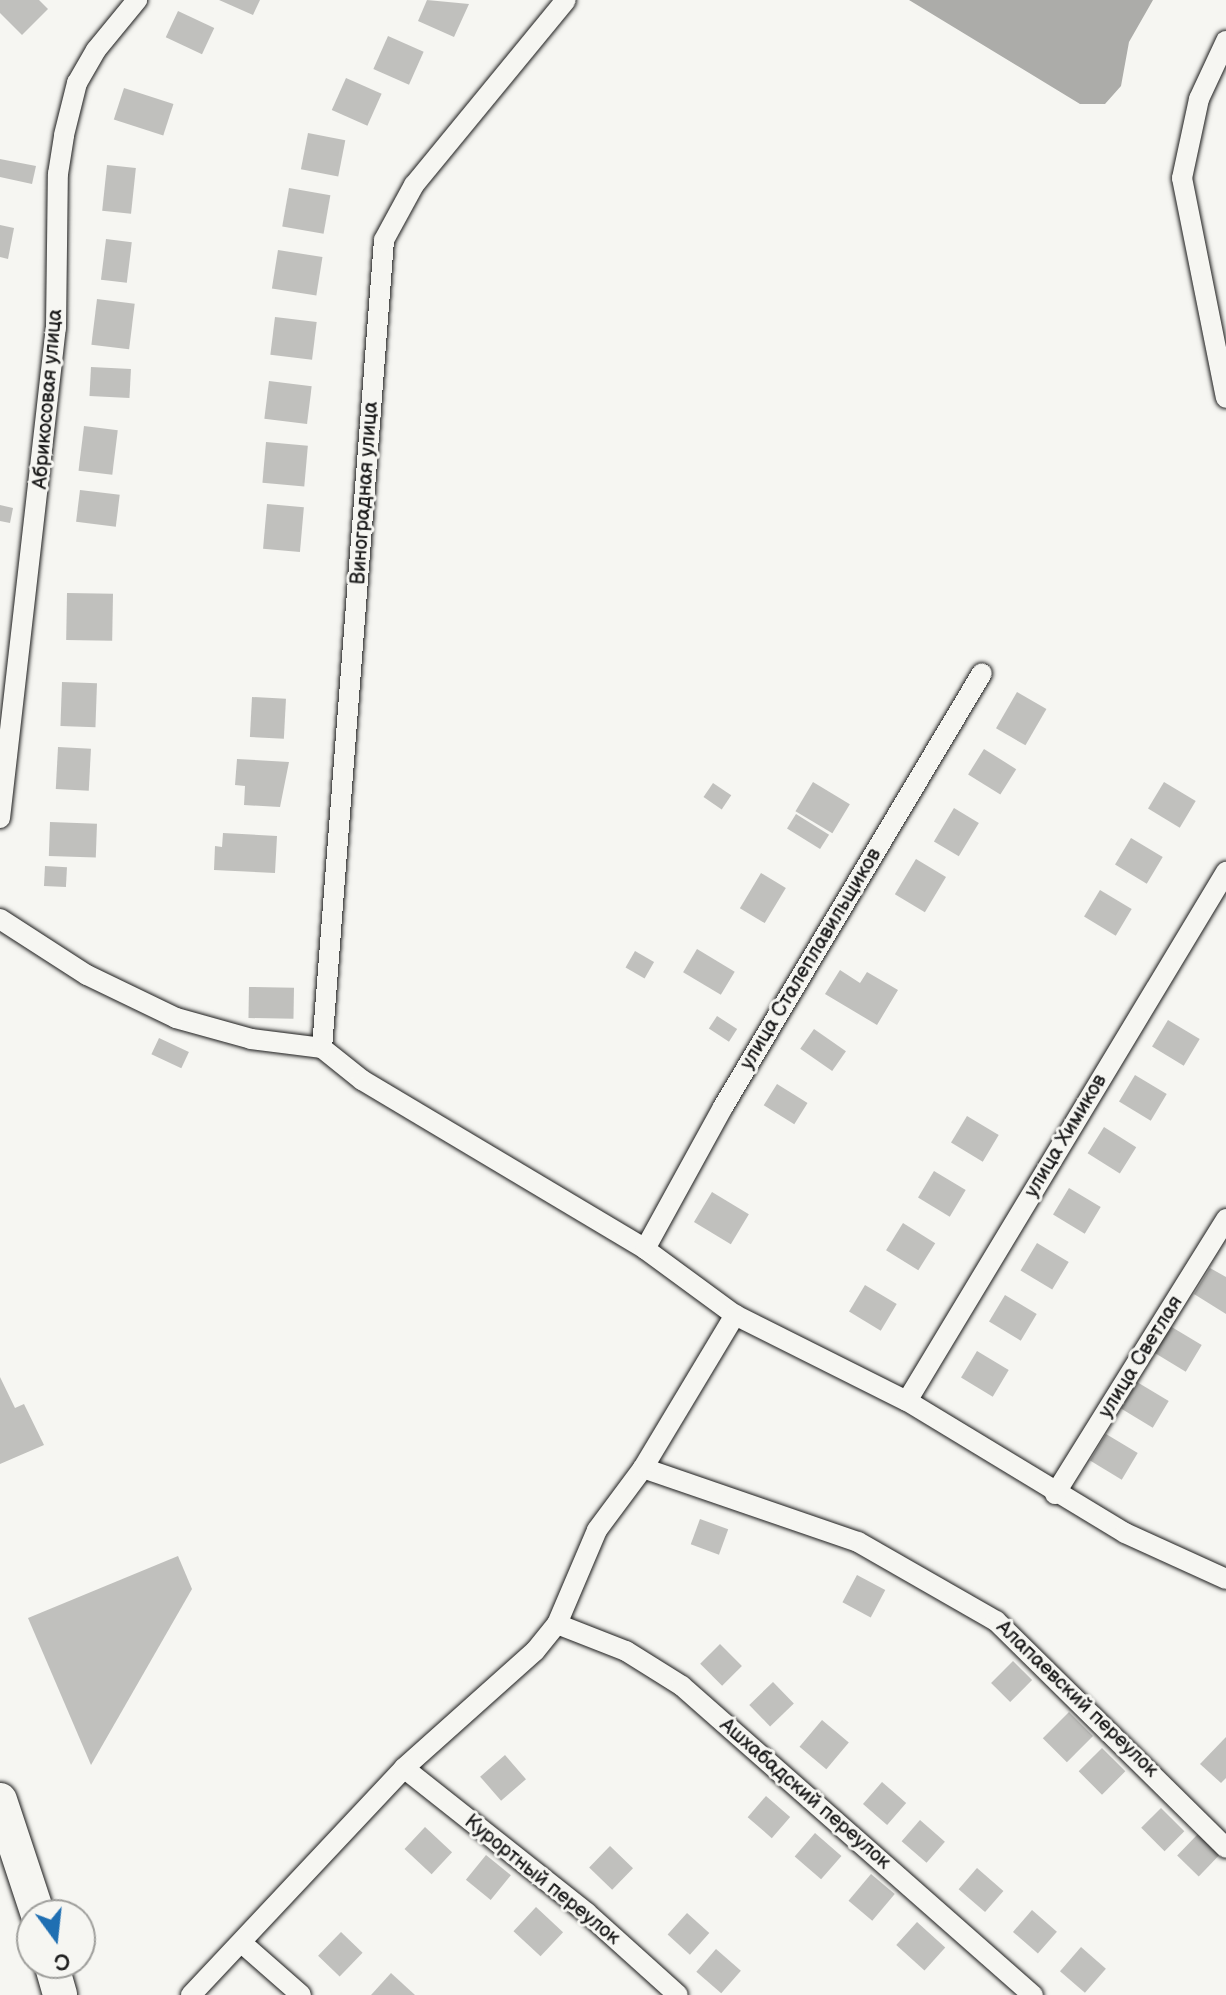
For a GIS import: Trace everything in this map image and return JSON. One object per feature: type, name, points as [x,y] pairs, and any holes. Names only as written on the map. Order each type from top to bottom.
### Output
[{"type":"main road","points":[[0,1800],[33,1899]]},
{"type":"street","name":"Абрикосовая улица","points":[[0,818],[56,328],[58,174],[64,135],[77,83],[96,50],[137,0]]},
{"type":"street","name":"Виноградная улица","points":[[322,1048],[384,240],[414,185],[566,0]]},
{"type":"street","points":[[1226,41],[1199,99],[1182,178],[1226,398]]},
{"type":"street","name":"улица Сталеплавильщиков","points":[[645,1249],[723,1107],[982,673]]},
{"type":"street","name":"улица Химиков","points":[[907,1401],[1226,872]]},
{"type":"street","points":[[0,919],[87,975],[176,1018],[251,1039],[322,1048],[362,1080],[645,1249],[735,1315],[907,1401],[1055,1494],[1191,1567],[1226,1579]]},
{"type":"street","name":"улица Светлая","points":[[1055,1494],[1226,1219]]},
{"type":"street","points":[[191,1995],[243,1944],[404,1768],[535,1651],[557,1624],[597,1530],[643,1468],[735,1315]]},
{"type":"street","name":"Алапаевский переулок","points":[[643,1468],[858,1542],[996,1621],[1226,1848]]},
{"type":"street","name":"Ашхабадский переулок","points":[[557,1624],[626,1651],[682,1686],[1033,1995]]},
{"type":"street","name":"Курортный переулок","points":[[404,1768],[587,1913],[678,1995]]},
{"type":"street","points":[[243,1944],[301,1995]]},
{"type":"shaded area","points":[[909,0],[1153,0],[1129,42],[1121,86],[1105,104],[1080,104]]},
{"type":"building","points":[[0,0],[39,0],[48,9],[22,35],[0,13]]},
{"type":"building","points":[[219,0],[260,0],[253,15]]},
{"type":"building","points":[[427,0],[469,4],[454,37],[418,21]]},
{"type":"building","points":[[178,11],[214,28],[202,54],[166,37]]},
{"type":"building","points":[[388,36],[424,52],[409,85],[373,69]]},
{"type":"building","points":[[346,78],[382,94],[367,126],[332,110]]},
{"type":"building","points":[[124,88],[173,104],[163,135],[114,119]]},
{"type":"building","points":[[308,133],[345,140],[338,177],[301,169]]},
{"type":"building","points":[[0,159],[36,166],[32,184],[0,177]]},
{"type":"building","points":[[107,165],[136,168],[131,214],[102,211]]},
{"type":"building","points":[[289,188],[330,195],[324,234],[282,226]]},
{"type":"building","points":[[0,225],[14,228],[8,259],[0,257]]},
{"type":"building","points":[[106,239],[132,242],[127,283],[101,280]]},
{"type":"building","points":[[278,250],[322,257],[316,296],[272,289]]},
{"type":"building","points":[[97,299],[135,304],[129,349],[91,345]]},
{"type":"building","points":[[275,317],[317,322],[312,360],[270,355]]},
{"type":"building","points":[[91,367],[131,369],[129,398],[89,396]]},
{"type":"building","points":[[269,381],[312,386],[307,424],[264,419]]},
{"type":"building","points":[[84,426],[118,430],[112,475],[79,471]]},
{"type":"building","points":[[266,442],[308,446],[304,487],[262,483]]},
{"type":"building","points":[[80,490],[120,495],[116,527],[76,522]]},
{"type":"building","points":[[267,504],[304,507],[300,552],[263,549]]},
{"type":"building","points":[[0,505],[13,508],[10,523],[0,521]]},
{"type":"building","points":[[67,593],[113,594],[112,641],[66,640]]},
{"type":"building","points":[[62,682],[97,683],[95,727],[60,726]]},
{"type":"building","points":[[1017,692],[1046,709],[1025,745],[996,728]]},
{"type":"building","points":[[252,697],[286,699],[284,739],[250,737]]},
{"type":"building","points":[[58,747],[91,749],[89,791],[56,789]]},
{"type":"building","points":[[984,749],[1016,769],[1000,795],[968,774]]},
{"type":"building","points":[[237,759],[289,762],[280,807],[244,805],[245,786],[235,785]]},
{"type":"building","points":[[813,782],[850,804],[832,833],[795,811]]},
{"type":"building","points":[[1164,782],[1196,801],[1180,828],[1148,809]]},
{"type":"building","points":[[713,783],[731,795],[722,809],[703,797]]},
{"type":"building","points":[[954,808],[979,823],[959,856],[934,841]]},
{"type":"building","points":[[796,814],[829,835],[820,849],[787,828]]},
{"type":"building","points":[[50,822],[97,824],[96,858],[49,856]]},
{"type":"building","points":[[223,833],[277,836],[275,873],[214,870],[215,846],[222,847]]},
{"type":"building","points":[[1131,838],[1163,857],[1147,884],[1115,865]]},
{"type":"building","points":[[916,859],[946,877],[925,912],[895,894]]},
{"type":"building","points":[[45,866],[67,867],[66,887],[44,886]]},
{"type":"building","points":[[761,873],[786,888],[765,923],[740,908]]},
{"type":"building","points":[[1100,890],[1132,909],[1116,936],[1084,917]]},
{"type":"building","points":[[697,949],[735,972],[721,995],[683,972]]},
{"type":"building","points":[[635,951],[654,962],[645,978],[626,967]]},
{"type":"building","points":[[840,970],[860,983],[867,972],[898,990],[877,1025],[825,994]]},
{"type":"building","points":[[249,987],[294,988],[293,1019],[248,1018]]},
{"type":"building","points":[[717,1016],[737,1029],[729,1042],[709,1029]]},
{"type":"building","points":[[1168,1020],[1200,1039],[1184,1066],[1152,1047]]},
{"type":"building","points":[[814,1029],[846,1051],[832,1071],[800,1049]]},
{"type":"building","points":[[159,1038],[189,1052],[181,1068],[151,1054]]},
{"type":"building","points":[[1135,1075],[1167,1094],[1151,1121],[1119,1102]]},
{"type":"building","points":[[777,1084],[808,1103],[794,1124],[764,1105]]},
{"type":"building","points":[[967,1116],[999,1135],[983,1162],[951,1143]]},
{"type":"building","points":[[1104,1127],[1136,1147],[1120,1173],[1088,1153]]},
{"type":"building","points":[[934,1171],[966,1190],[950,1217],[918,1198]]},
{"type":"building","points":[[1069,1188],[1101,1207],[1085,1234],[1053,1215]]},
{"type":"building","points":[[712,1192],[749,1214],[731,1244],[694,1222]]},
{"type":"building","points":[[903,1223],[935,1243],[918,1270],[886,1250]]},
{"type":"building","points":[[1037,1243],[1069,1262],[1052,1289],[1021,1270]]},
{"type":"building","points":[[1210,1268],[1226,1277],[1226,1314],[1194,1294]]},
{"type":"building","points":[[865,1285],[897,1304],[881,1331],[849,1312]]},
{"type":"building","points":[[1005,1295],[1037,1314],[1021,1341],[989,1322]]},
{"type":"building","points":[[1170,1326],[1202,1345],[1186,1372],[1154,1353]]},
{"type":"building","points":[[977,1351],[1009,1370],[993,1397],[961,1378]]},
{"type":"building","points":[[0,1377],[15,1408],[24,1404],[44,1445],[0,1464]]},
{"type":"building","points":[[1137,1382],[1169,1401],[1153,1428],[1121,1409]]},
{"type":"building","points":[[1106,1434],[1138,1453],[1122,1480],[1090,1461]]},
{"type":"building","points":[[700,1519],[728,1529],[719,1555],[691,1544]]},
{"type":"building","points":[[178,1556],[192,1589],[91,1765],[28,1618]]},
{"type":"building","points":[[857,1575],[885,1590],[871,1617],[842,1602]]},
{"type":"building","points":[[720,1644],[742,1666],[722,1686],[700,1664]]},
{"type":"building","points":[[1013,1661],[1032,1680],[1010,1702],[991,1683]]},
{"type":"building","points":[[773,1682],[794,1704],[770,1727],[749,1705]]},
{"type":"building","points":[[1069,1712],[1093,1736],[1067,1762],[1043,1738]]},
{"type":"building","points":[[822,1720],[849,1742],[826,1769],[800,1747]]},
{"type":"building","points":[[1226,1737],[1226,1778],[1221,1783],[1200,1764]]},
{"type":"building","points":[[1102,1748],[1125,1771],[1102,1795],[1079,1771]]},
{"type":"building","points":[[505,1755],[526,1779],[501,1801],[480,1777]]},
{"type":"building","points":[[882,1782],[906,1803],[887,1825],[863,1804]]},
{"type":"building","points":[[766,1796],[790,1817],[772,1838],[748,1817]]},
{"type":"building","points":[[1161,1808],[1184,1831],[1165,1851],[1141,1828]]},
{"type":"building","points":[[920,1820],[945,1842],[927,1863],[902,1841]]},
{"type":"building","points":[[425,1827],[452,1852],[432,1874],[405,1849]]},
{"type":"building","points":[[815,1833],[841,1856],[821,1879],[795,1856]]},
{"type":"building","points":[[1198,1834],[1220,1855],[1199,1876],[1177,1856]]},
{"type":"building","points":[[610,1846],[633,1868],[612,1890],[589,1868]]},
{"type":"building","points":[[486,1855],[511,1875],[491,1900],[466,1880]]},
{"type":"building","points":[[977,1868],[1003,1891],[985,1912],[959,1889]]},
{"type":"building","points":[[871,1874],[895,1894],[872,1921],[849,1901]]},
{"type":"building","points":[[536,1907],[563,1932],[541,1956],[513,1931]]},
{"type":"building","points":[[1032,1910],[1057,1932],[1038,1954],[1013,1932]]},
{"type":"building","points":[[687,1913],[709,1933],[690,1955],[668,1935]]},
{"type":"building","points":[[917,1922],[945,1947],[924,1970],[896,1945]]},
{"type":"building","points":[[341,1932],[363,1953],[340,1977],[318,1956]]},
{"type":"building","points":[[1081,1947],[1106,1969],[1085,1993],[1060,1971]]},
{"type":"building","points":[[716,1949],[741,1971],[721,1993],[696,1972]]},
{"type":"building","points":[[391,1973],[415,1995],[371,1995]]}]
